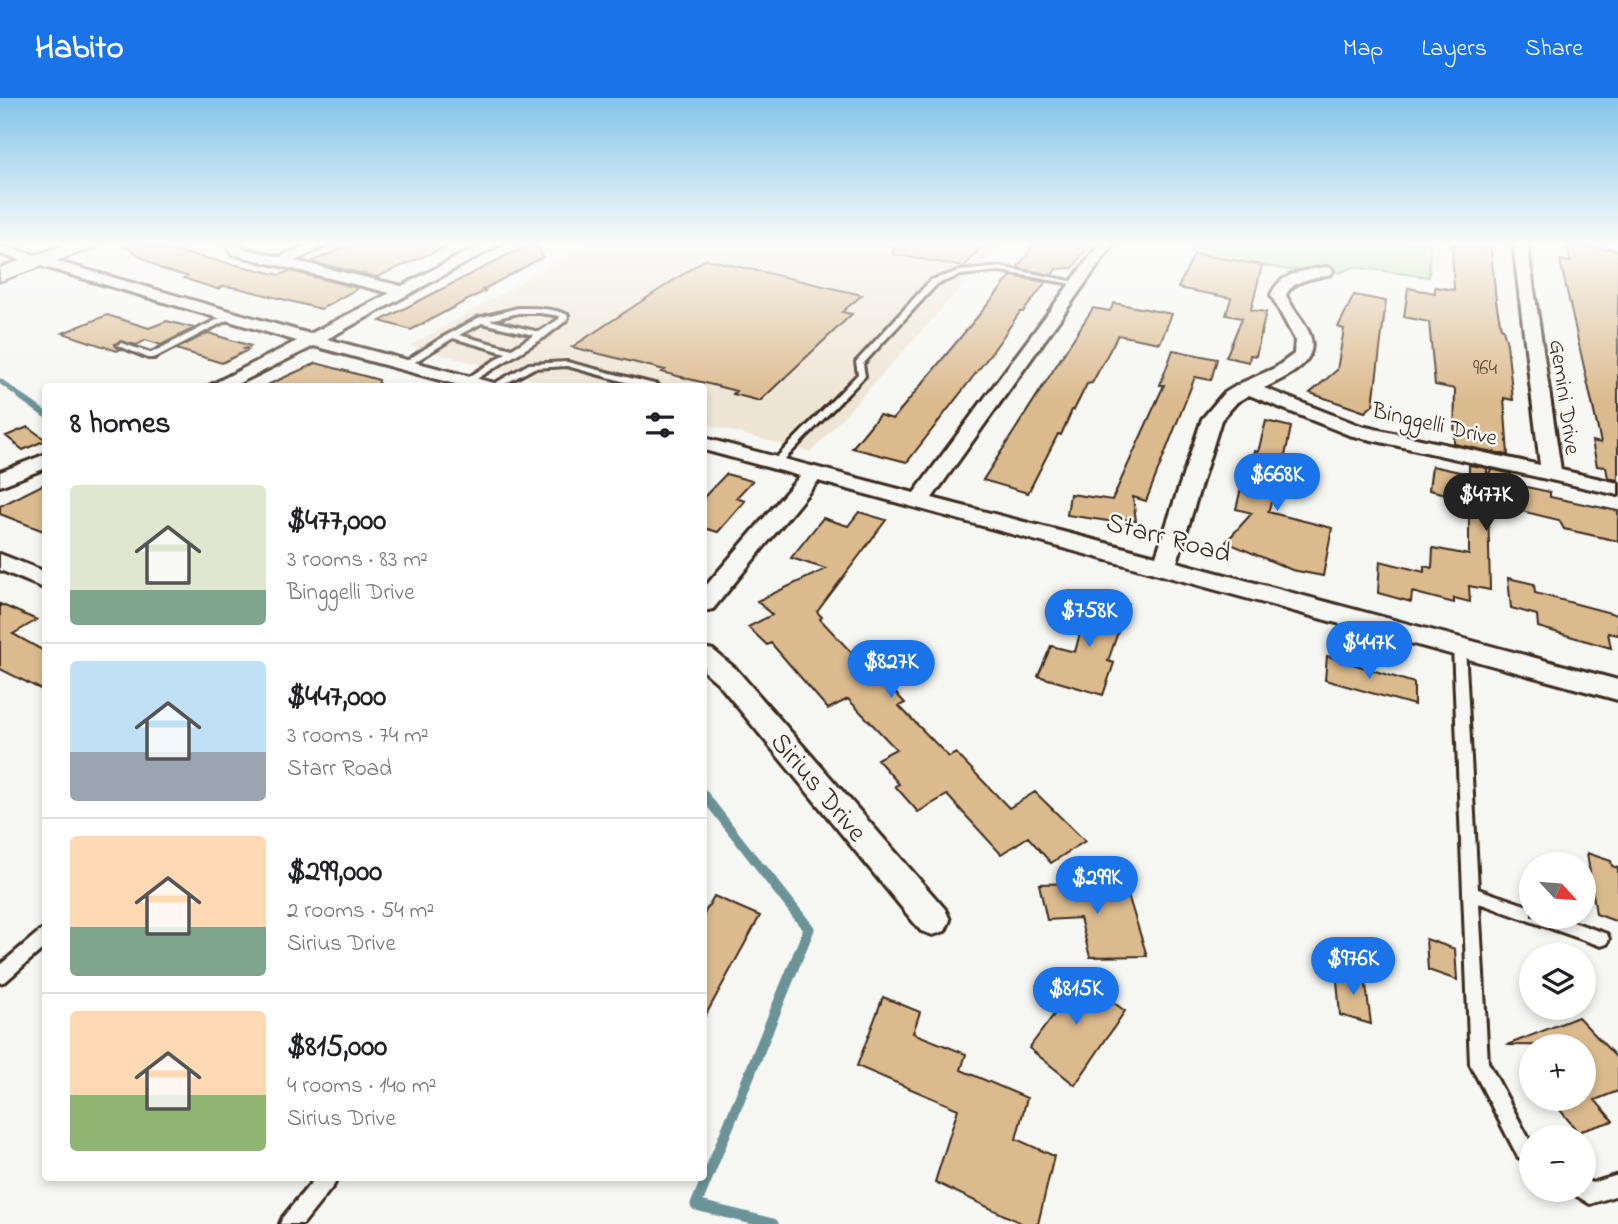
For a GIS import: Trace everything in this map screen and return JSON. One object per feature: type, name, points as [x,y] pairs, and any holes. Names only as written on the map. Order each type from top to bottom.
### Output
[{"type":"street","points":[[162,296],[312,340],[475,383]]},
{"type":"street","points":[[224,383],[394,296]]},
{"type":"street","points":[[919,501],[1069,296]]},
{"type":"street","points":[[1164,566],[1213,419],[1228,399],[1294,365],[1303,355],[1304,340],[1279,296]]},
{"type":"street","name":"Gemini Drive","points":[[1527,296],[1551,474]]},
{"type":"street","name":"Binggelli Drive","points":[[1247,387],[1319,418],[1356,430],[1618,489]]},
{"type":"street","name":"Starr Road","points":[[707,445],[1618,690]]},
{"type":"street","points":[[0,480],[42,462]]},
{"type":"street","points":[[707,599],[813,473]]},
{"type":"street","points":[[0,561],[42,579]]},
{"type":"street","name":"Sirius Drive","points":[[707,659],[727,676],[933,920]]},
{"type":"lane","points":[[776,463],[862,374],[859,364],[922,296]]},
{"type":"lane","points":[[404,365],[481,320],[503,311],[525,308],[564,315],[563,320],[542,335],[467,381]]},
{"type":"lane","points":[[121,345],[152,356],[231,316]]},
{"type":"lane","points":[[481,320],[542,335]]},
{"type":"lane","points":[[454,335],[513,352]]},
{"type":"lane","points":[[498,383],[532,366],[567,364],[640,383]]},
{"type":"lane","points":[[1459,646],[1479,1064],[1519,1139]]},
{"type":"lane","points":[[1471,892],[1519,910]]},
{"type":"lane","points":[[1573,929],[1601,939]]},
{"type":"lane","points":[[0,975],[42,939]]},
{"type":"lane","points":[[290,1224],[325,1181]]},
{"type":"lane","points":[[1596,1192],[1618,1185]]},
{"type":"shaded area","points":[[498,296],[954,296],[811,452],[707,425],[707,383],[548,383],[410,346]]},
{"type":"building","points":[[268,296],[345,296],[321,309]]},
{"type":"building","points":[[429,296],[476,296],[411,330],[380,321]]},
{"type":"building","points":[[650,296],[861,296],[842,312],[852,314],[760,401],[733,394],[736,391],[662,372],[665,370],[572,347]]},
{"type":"building","points":[[995,296],[1036,296],[1023,312],[1020,312],[907,462],[852,448],[879,415],[893,419]]},
{"type":"building","points":[[1218,296],[1255,296],[1251,310],[1266,312],[1256,356],[1250,355],[1249,362],[1226,357],[1242,318],[1226,315],[1231,298]]},
{"type":"building","points":[[1354,296],[1386,301],[1373,405],[1365,412],[1310,393],[1337,370],[1344,329],[1338,327]]},
{"type":"building","points":[[1407,296],[1495,296],[1501,328],[1507,344],[1513,400],[1504,398],[1508,455],[1454,444],[1455,389],[1435,385],[1429,322],[1404,317]]},
{"type":"building","points":[[1568,296],[1618,296],[1618,480],[1608,478],[1606,467],[1597,466],[1592,441],[1601,443]]},
{"type":"building","points":[[1114,303],[1172,314],[1160,343],[1118,335],[1092,383],[1087,384],[1072,410],[1061,435],[1058,434],[1028,493],[983,480],[1093,308],[1110,311]]},
{"type":"building","points":[[107,315],[149,328],[167,321],[194,328],[161,345],[146,340],[137,345],[120,341],[115,344],[121,349],[117,351],[63,333]]},
{"type":"building","points":[[208,333],[251,346],[222,363],[176,349]]},
{"type":"building","points":[[1173,350],[1217,359],[1211,380],[1195,377],[1146,501],[1133,497],[1136,521],[1115,518],[1115,522],[1067,515],[1070,494],[1112,500],[1164,385],[1160,385]]},
{"type":"building","points":[[316,363],[379,380],[379,383],[272,383]]},
{"type":"building","points":[[1266,421],[1291,427],[1283,466],[1268,512],[1332,528],[1323,576],[1292,570],[1226,542],[1252,513],[1236,509],[1249,455],[1254,456],[1255,451],[1258,452]]},
{"type":"building","points":[[28,427],[42,437],[42,442],[23,450],[6,436]]},
{"type":"building","points":[[1469,465],[1487,468],[1487,478],[1491,469],[1511,474],[1512,484],[1550,492],[1550,497],[1618,511],[1618,541],[1564,529],[1559,520],[1488,503],[1490,590],[1469,586],[1470,602],[1454,598],[1454,603],[1412,592],[1411,602],[1378,593],[1380,561],[1424,572],[1424,566],[1432,568],[1433,548],[1469,555],[1469,499],[1429,490],[1432,466],[1469,474]]},
{"type":"building","points":[[726,474],[752,481],[736,498],[745,501],[718,532],[707,529],[707,494]]},
{"type":"building","points":[[42,485],[42,530],[0,514],[0,506]]},
{"type":"building","points":[[859,512],[886,520],[817,612],[822,617],[820,619],[864,666],[868,664],[905,703],[899,706],[949,757],[956,753],[1009,808],[1035,792],[1085,841],[1051,863],[1028,837],[1001,854],[947,795],[918,812],[895,786],[899,784],[877,759],[896,749],[848,699],[828,709],[771,643],[767,645],[748,627],[772,615],[757,601],[826,569],[791,558],[823,518],[848,526]]},
{"type":"building","points":[[1508,578],[1534,584],[1535,593],[1618,615],[1618,635],[1608,633],[1611,648],[1538,627],[1537,615],[1511,608]]},
{"type":"building","points":[[1090,595],[1128,603],[1108,661],[1114,663],[1103,695],[1038,676],[1051,646],[1075,652]]},
{"type":"building","points":[[0,604],[37,620],[13,634],[42,650],[42,690],[0,669]]},
{"type":"building","points":[[1327,656],[1414,683],[1414,705],[1325,680]]},
{"type":"building","points":[[1596,856],[1611,861],[1612,866],[1618,868],[1618,922],[1596,914]]},
{"type":"building","points":[[1124,882],[1147,956],[1090,957],[1080,918],[1047,920],[1039,884]]},
{"type":"building","points":[[714,896],[760,916],[707,1013],[707,909]]},
{"type":"building","points":[[1426,939],[1455,949],[1457,980],[1428,970]]},
{"type":"building","points":[[1068,969],[1125,1011],[1075,1085],[1029,1048],[1061,1005],[1048,995]]},
{"type":"building","points":[[1336,969],[1365,977],[1371,1024],[1340,1015]]},
{"type":"building","points":[[883,997],[920,1012],[913,1033],[966,1054],[961,1070],[1027,1098],[1016,1139],[1054,1156],[1038,1224],[1023,1224],[935,1182],[958,1109],[857,1066]]},
{"type":"building","points":[[1570,1020],[1581,1020],[1594,1034],[1535,1034]]},
{"type":"building","points":[[1596,1036],[1618,1059],[1618,1091],[1596,1100]]},
{"type":"building","points":[[1596,1101],[1613,1121],[1596,1126],[1572,1125],[1561,1111],[1596,1111]]},
{"type":"waterway","points":[[0,381],[24,399]]},
{"type":"waterway","points":[[21,397],[42,412]]},
{"type":"waterway","points":[[707,799],[763,871]]},
{"type":"waterway","points":[[707,1178],[809,929],[762,869]]},
{"type":"waterway","points":[[706,1181],[696,1205],[773,1224]]}]
